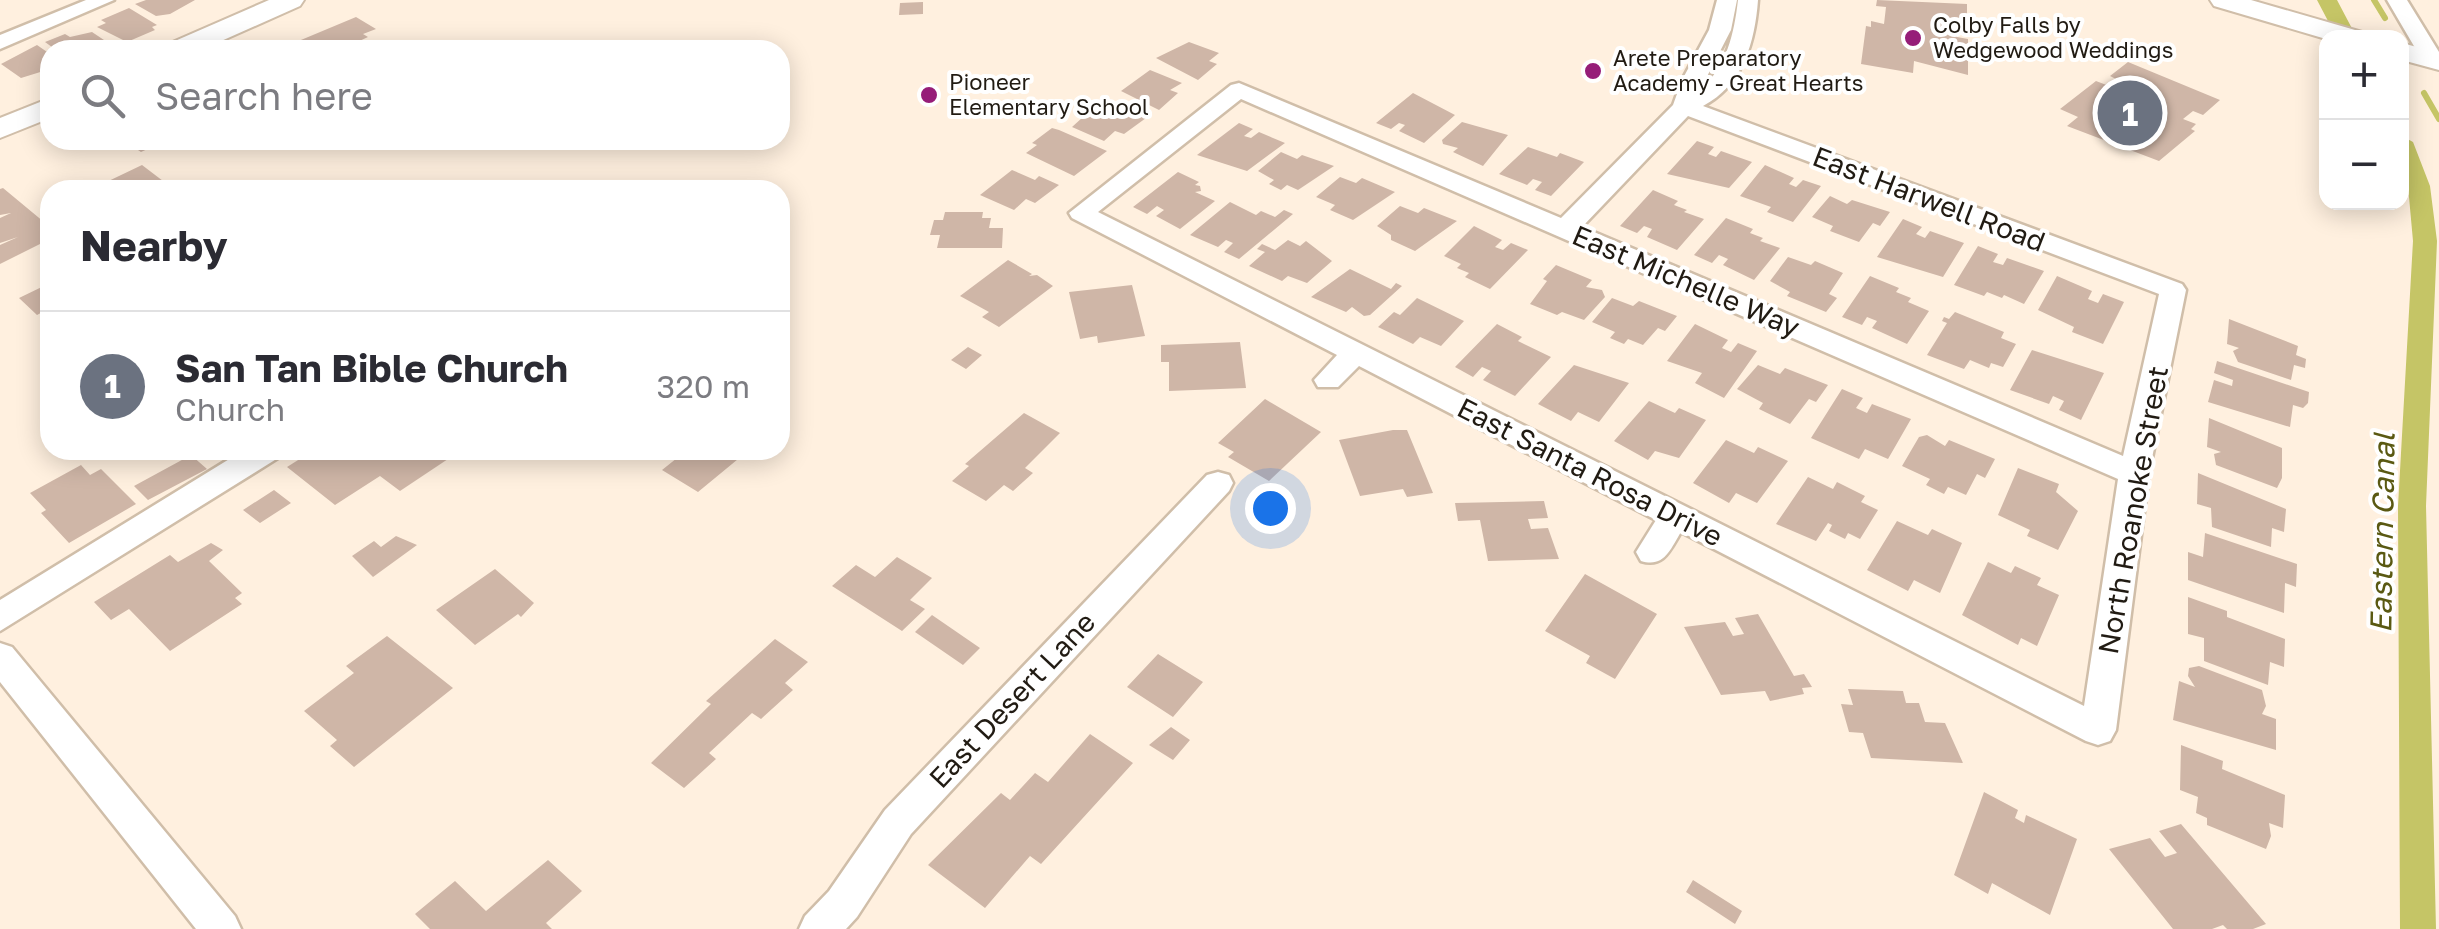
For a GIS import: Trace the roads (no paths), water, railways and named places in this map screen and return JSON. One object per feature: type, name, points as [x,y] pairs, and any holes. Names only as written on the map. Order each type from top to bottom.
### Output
[{"type":"main road","points":[[201,40],[291,0]]},
{"type":"main road","points":[[2224,0],[2325,30]]},
{"type":"main road","points":[[2409,54],[2436,61]]},
{"type":"main road","points":[[0,129],[40,111]]},
{"type":"street","points":[[37,0],[64,16]]},
{"type":"street","points":[[0,42],[104,0]]},
{"type":"street","points":[[1684,107],[1687,86],[1704,65],[1721,32],[1727,0]]},
{"type":"street","points":[[1565,229],[1684,107],[1711,94],[1739,55],[1749,17],[1748,0]]},
{"type":"street","points":[[2397,0],[2436,61]]},
{"type":"street","name":"East Santa Rosa Drive","points":[[1238,90],[1081,213],[2098,730]]},
{"type":"street","name":"East Michelle Way","points":[[1238,90],[2134,473]]},
{"type":"street","name":"East Harwell Road","points":[[1684,107],[2173,290]]},
{"type":"street","name":"North Roanoke Street","points":[[2098,730],[2134,473],[2173,290]]},
{"type":"street","points":[[1328,380],[1356,353]]},
{"type":"street","points":[[0,617],[251,460]]},
{"type":"street","name":"East Desert Lane","points":[[820,929],[843,904],[898,822],[1218,483]]},
{"type":"street","points":[[1652,552],[1676,516]]},
{"type":"street","points":[[0,656],[221,929]]},
{"type":"waterway","name":"Eastern Canal","points":[[2327,0],[2343,30]]},
{"type":"waterway","points":[[2374,0],[2385,18]]},
{"type":"waterway","points":[[2424,93],[2439,119]]},
{"type":"waterway","name":"Eastern Canal","points":[[2409,160],[2419,186],[2425,241],[2412,506],[2418,929]]},
{"type":"place","name":"Colby Falls by Wedgewood Weddings","points":[[1913,38]]},
{"type":"place","name":"Arete Preparatory Academy - Great Hearts","points":[[1593,71]]},
{"type":"place","name":"Pioneer Elementary School","points":[[929,95]]},
{"type":"place","name":"San Tan Bible Church","points":[[2130,113]]}]
